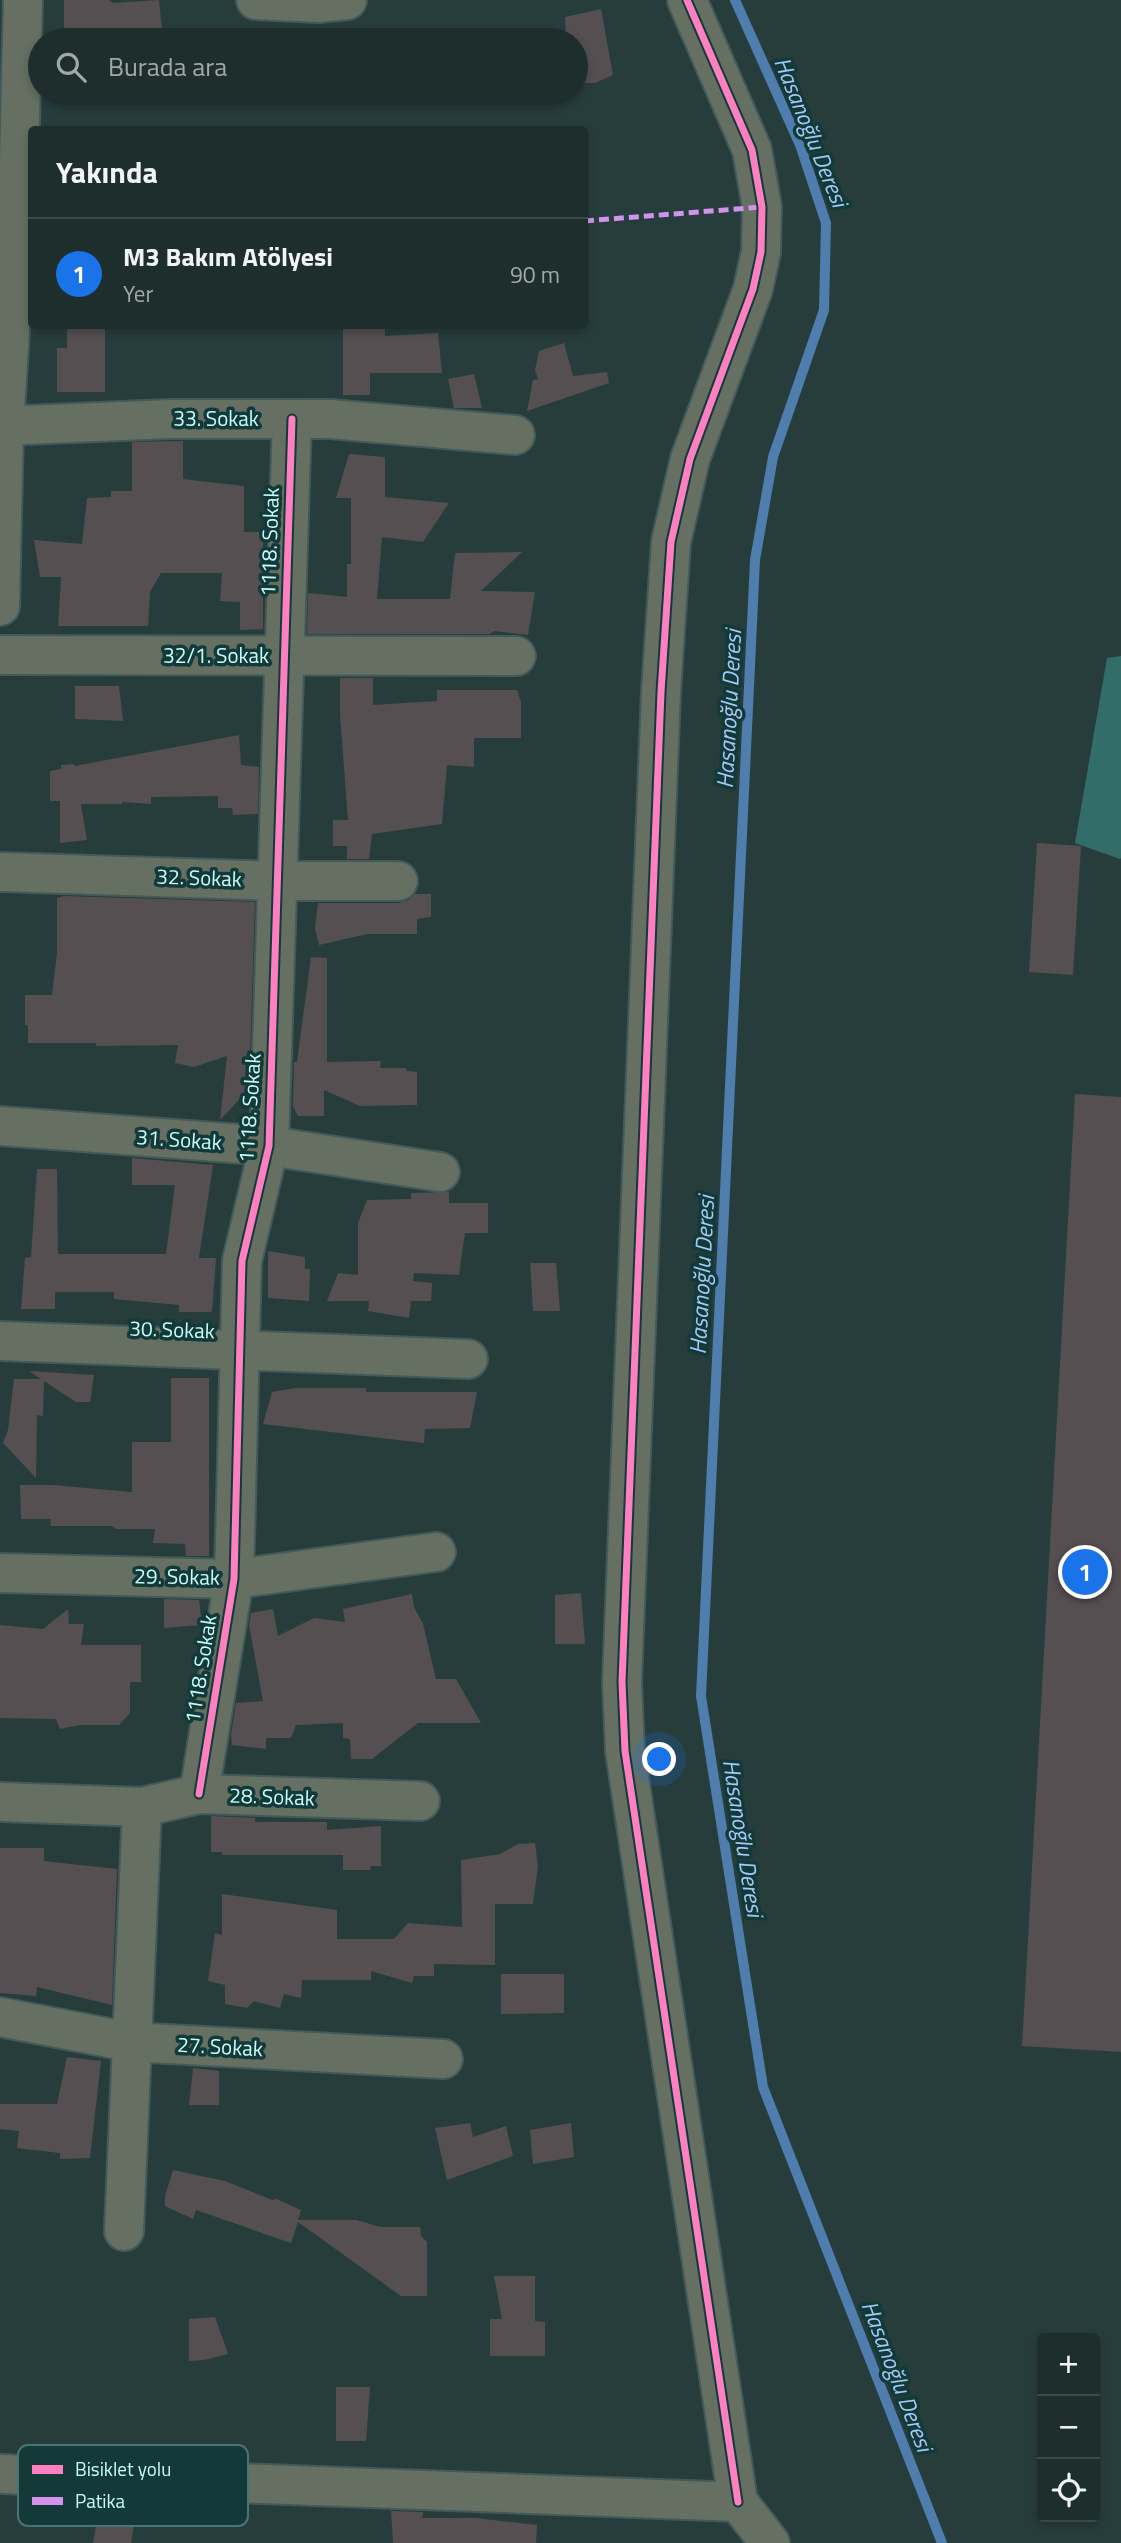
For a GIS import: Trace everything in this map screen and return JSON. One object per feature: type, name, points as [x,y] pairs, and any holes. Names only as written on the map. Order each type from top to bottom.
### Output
[{"type":"street","points":[[0,606],[2,426],[16,202],[23,0]]},
{"type":"street","points":[[256,0],[318,4],[347,0]]},
{"type":"street","points":[[687,0],[752,150],[762,207],[761,252],[753,289],[690,459],[671,542],[661,692],[622,1682],[625,1751],[738,2502],[771,2543]]},
{"type":"street","name":"33. Sokak","points":[[2,426],[170,419],[330,419],[515,435]]},
{"type":"street","name":"1118. Sokak","points":[[199,1794],[234,1579],[242,1261],[269,1146],[292,419]]},
{"type":"street","name":"32/1. Sokak","points":[[0,655],[516,656]]},
{"type":"street","name":"32. Sokak","points":[[0,872],[278,881],[398,881]]},
{"type":"street","name":"31. Sokak","points":[[0,1126],[269,1146],[440,1172]]},
{"type":"street","name":"30. Sokak","points":[[0,1341],[468,1359]]},
{"type":"street","name":"29. Sokak","points":[[0,1573],[234,1579],[436,1552]]},
{"type":"street","name":"28. Sokak","points":[[0,1802],[142,1807],[199,1794],[420,1801]]},
{"type":"street","points":[[124,2231],[142,1807]]},
{"type":"street","name":"27. Sokak","points":[[0,2017],[130,2042],[443,2059]]},
{"type":"street","points":[[0,2474],[18,2475]]},
{"type":"street","points":[[248,2483],[738,2502]]},
{"type":"shaded area","points":[[1121,656],[1120,859],[1075,843],[1107,658]]},
{"type":"building","points":[[64,0],[109,0],[113,3],[159,0],[162,28],[64,28]]},
{"type":"building","points":[[601,9],[613,75],[595,83],[588,83],[588,28],[565,28],[565,17]]},
{"type":"building","points":[[67,329],[105,329],[105,392],[57,392],[57,348],[67,348]]},
{"type":"building","points":[[343,329],[385,329],[385,336],[438,333],[442,373],[370,373],[370,395],[343,395]]},
{"type":"building","points":[[564,343],[573,376],[607,372],[609,383],[527,411],[533,380],[538,379],[535,370],[539,351]]},
{"type":"building","points":[[474,374],[482,408],[454,408],[448,379]]},
{"type":"building","points":[[183,441],[183,479],[244,486],[244,532],[263,532],[263,629],[240,630],[240,602],[220,601],[222,573],[161,573],[150,592],[148,626],[58,626],[61,577],[40,577],[34,540],[82,544],[87,498],[111,497],[111,491],[132,491],[132,442]]},
{"type":"building","points":[[349,454],[385,457],[385,497],[449,503],[423,542],[382,537],[377,599],[450,599],[455,553],[522,552],[481,591],[535,592],[528,635],[494,631],[490,634],[307,634],[308,593],[347,597],[347,564],[351,564],[351,498],[336,498]]},
{"type":"building","points":[[340,678],[373,678],[373,705],[437,701],[437,690],[517,690],[521,702],[521,738],[474,738],[474,767],[447,765],[442,824],[372,834],[369,859],[347,859],[347,846],[333,846],[333,820],[348,820]]},
{"type":"building","points":[[75,686],[119,686],[123,721],[75,719]]},
{"type":"building","points":[[239,735],[241,765],[259,767],[258,814],[233,815],[232,808],[218,808],[218,796],[151,797],[151,804],[81,804],[87,840],[60,843],[60,801],[50,801],[50,771],[61,769],[61,765],[75,766]]},
{"type":"building","points":[[1037,843],[1081,846],[1073,975],[1029,972]]},
{"type":"building","points":[[415,894],[431,894],[431,917],[417,919],[417,934],[367,934],[319,945],[315,929],[318,903],[398,903]]},
{"type":"building","points":[[64,896],[255,902],[249,1089],[220,1120],[227,1056],[194,1067],[175,1063],[178,1045],[28,1043],[25,995],[52,995],[57,953],[57,898]]},
{"type":"building","points":[[311,957],[327,958],[327,1062],[381,1061],[380,1068],[406,1068],[407,1071],[417,1072],[417,1105],[360,1106],[324,1090],[324,1116],[298,1116],[293,1106],[294,1062],[297,1062]]},
{"type":"building","points":[[1075,1094],[1121,1097],[1121,2052],[1022,2046]]},
{"type":"building","points":[[132,1158],[213,1165],[199,1258],[216,1258],[212,1312],[179,1312],[179,1305],[114,1299],[114,1292],[55,1292],[55,1309],[21,1309],[25,1258],[31,1257],[37,1169],[57,1169],[58,1254],[166,1254],[175,1185],[132,1185]]},
{"type":"building","points":[[449,1192],[449,1203],[488,1203],[488,1233],[465,1233],[459,1275],[414,1273],[413,1281],[432,1283],[431,1301],[411,1301],[409,1318],[368,1311],[369,1301],[327,1301],[338,1273],[358,1275],[358,1223],[367,1200],[411,1199],[411,1193]]},
{"type":"building","points":[[268,1251],[305,1257],[305,1269],[310,1269],[309,1301],[268,1298]]},
{"type":"building","points":[[530,1263],[556,1263],[560,1311],[533,1311]]},
{"type":"building","points":[[29,1371],[94,1375],[90,1402],[76,1402],[44,1381],[43,1416],[37,1415],[36,1478],[3,1443],[8,1430],[14,1379],[41,1379]]},
{"type":"building","points":[[171,1378],[209,1378],[209,1556],[186,1556],[185,1544],[153,1543],[155,1529],[50,1526],[51,1519],[21,1519],[20,1485],[132,1492],[132,1442],[171,1442]]},
{"type":"building","points":[[295,1388],[366,1388],[366,1392],[477,1392],[470,1428],[425,1429],[424,1443],[263,1424],[272,1392]]},
{"type":"building","points":[[581,1593],[585,1644],[555,1644],[555,1595]]},
{"type":"building","points":[[412,1594],[414,1607],[423,1624],[436,1679],[456,1679],[481,1723],[418,1723],[372,1759],[351,1759],[350,1739],[343,1738],[343,1723],[296,1725],[291,1738],[266,1738],[266,1749],[232,1745],[236,1703],[263,1701],[249,1625],[251,1613],[273,1609],[278,1636],[314,1618],[345,1622],[343,1609]]},
{"type":"building","points":[[164,1599],[199,1600],[202,1625],[164,1628]]},
{"type":"building","points":[[68,1609],[69,1624],[84,1624],[81,1645],[141,1645],[141,1682],[130,1682],[130,1713],[119,1725],[80,1725],[60,1729],[56,1719],[0,1718],[0,1625],[43,1629]]},
{"type":"building","points":[[211,1816],[255,1818],[255,1822],[327,1822],[327,1830],[381,1826],[381,1866],[371,1866],[370,1870],[343,1870],[343,1855],[222,1855],[222,1852],[211,1852]]},
{"type":"building","points":[[535,1843],[538,1866],[533,1904],[495,1904],[495,1965],[434,1964],[434,1976],[414,1976],[412,1983],[371,1971],[371,1980],[302,1980],[301,1998],[284,1994],[280,2008],[254,2001],[247,2008],[225,2004],[225,1985],[208,1981],[215,1933],[222,1935],[222,1894],[337,1910],[337,1939],[394,1939],[408,1923],[462,1927],[461,1860],[500,1854],[518,1844]]},
{"type":"building","points":[[0,1848],[44,1848],[44,1861],[117,1869],[112,2005],[37,1987],[36,1996],[0,1993]]},
{"type":"building","points":[[501,1974],[564,1974],[564,2013],[501,2014]]},
{"type":"building","points":[[67,2057],[101,2061],[90,2158],[60,2159],[60,2153],[17,2148],[19,2131],[0,2129],[0,2104],[57,2104]]},
{"type":"building","points":[[193,2068],[219,2071],[219,2105],[189,2105]]},
{"type":"building","points":[[470,2123],[473,2137],[506,2126],[513,2156],[447,2180],[435,2128]]},
{"type":"building","points":[[571,2123],[574,2157],[533,2164],[530,2130]]},
{"type":"building","points":[[173,2170],[225,2181],[272,2200],[276,2199],[301,2210],[298,2220],[356,2220],[381,2227],[420,2227],[421,2236],[427,2242],[427,2296],[401,2296],[298,2222],[291,2243],[196,2210],[193,2219],[165,2206],[165,2196]]},
{"type":"building","points":[[494,2276],[535,2276],[535,2321],[545,2322],[545,2356],[490,2356],[490,2319],[502,2319]]},
{"type":"building","points":[[215,2317],[228,2354],[189,2361],[189,2319]]},
{"type":"building","points":[[336,2387],[370,2387],[366,2441],[336,2441]]},
{"type":"building","points":[[391,2511],[423,2512],[422,2518],[475,2518],[537,2525],[536,2543],[393,2543]]},
{"type":"building","points":[[96,2526],[134,2526],[131,2543],[93,2543]]},
{"type":"waterway","name":"Hasanoğlu Deresi","points":[[735,0],[800,145],[826,223],[824,310],[773,457],[755,560],[701,1696],[763,2087],[942,2543]]},
{"type":"marked path","points":[[588,221],[762,207]]},
{"type":"cycle path","points":[[687,0],[752,150],[762,207],[761,252],[753,289],[690,459],[671,542],[661,692],[622,1682],[625,1751],[738,2502]]},
{"type":"cycle path","points":[[199,1794],[234,1579],[242,1261],[269,1146],[292,419]]},
{"type":"place","name":"M3 Bakım Atölyesi","points":[[1085,1572]]}]
